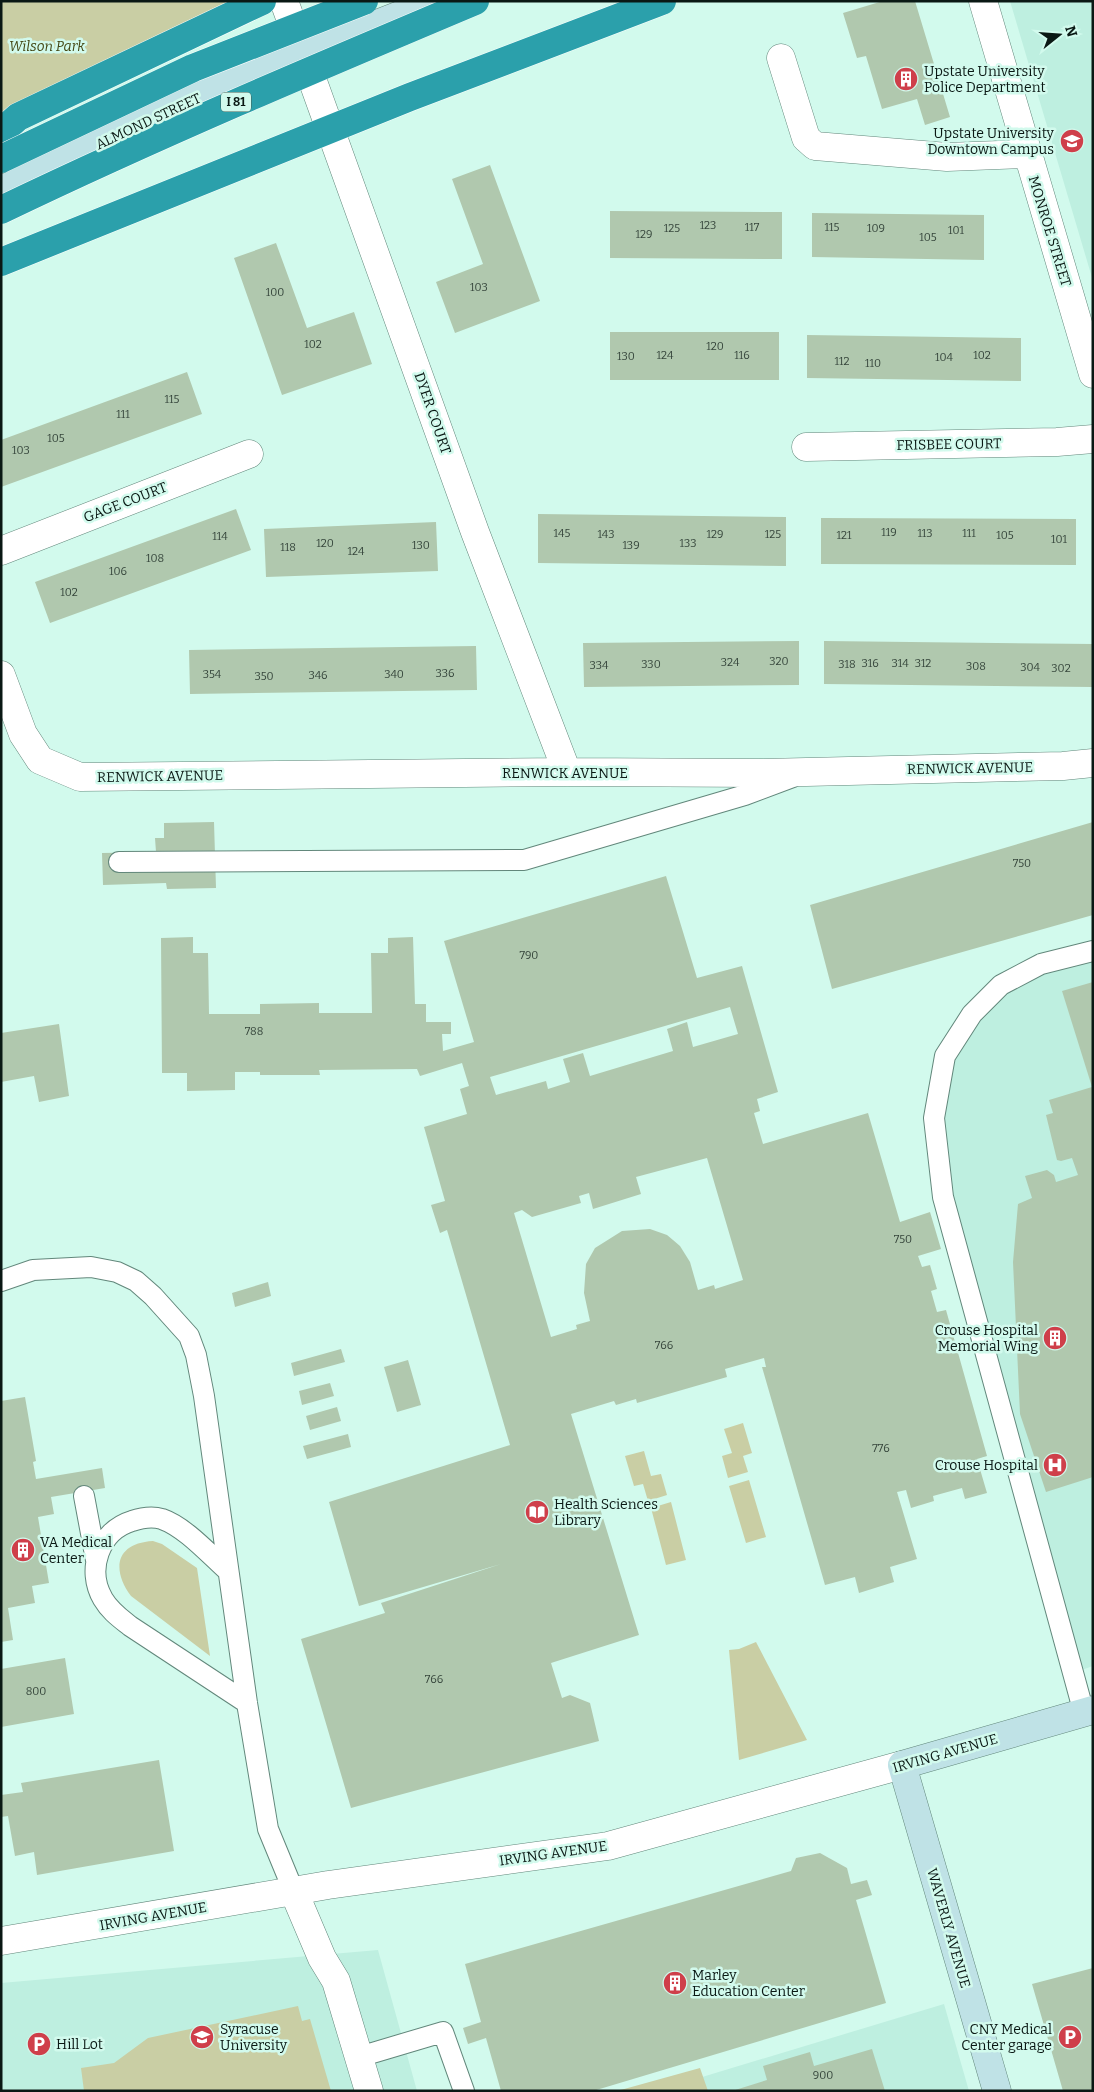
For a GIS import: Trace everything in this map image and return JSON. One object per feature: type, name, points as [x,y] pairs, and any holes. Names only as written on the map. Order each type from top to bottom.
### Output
[{"type":"highway","points":[[1,132],[18,117],[262,1]]},
{"type":"highway","points":[[1,159],[193,68],[364,1]]},
{"type":"highway","name":"I 81","points":[[1,210],[106,160],[249,96],[475,1]]},
{"type":"highway","points":[[1,262],[410,97],[662,1]]},
{"type":"street","name":"DYER COURT","points":[[284,1],[475,532],[568,772]]},
{"type":"street","name":"ALMOND STREET","points":[[1,190],[189,100],[302,53],[436,1]]},
{"type":"street","name":"MONROE STREET","points":[[982,1],[1093,374]]},
{"type":"street","points":[[781,58],[806,138],[814,146],[947,157],[1027,154]]},
{"type":"street","name":"FRISBEE COURT","points":[[806,447],[1093,440]]},
{"type":"street","name":"GAGE COURT","points":[[1,551],[250,454]]},
{"type":"street","name":"RENWICK AVENUE","points":[[1,675],[23,734],[40,760],[80,777],[568,772],[806,772],[1063,766],[1093,763]]},
{"type":"street","name":"IRVING AVENUE","points":[[1,1941],[328,1885],[608,1846],[963,1749],[1088,1712]]},
{"type":"street","name":"WAVERLY AVENUE","points":[[902,1765],[996,2091]]},
{"type":"street","points":[[294,1892],[322,1958],[336,1981],[368,2091]]},
{"type":"lane","points":[[119,862],[524,860],[745,795],[806,772]]},
{"type":"lane","points":[[1088,1712],[943,1197],[934,1118],[945,1056],[972,1014],[1001,984],[1040,964],[1093,950]]},
{"type":"lane","points":[[1,1281],[32,1270],[52,1268],[91,1267],[117,1272],[136,1281],[178,1322],[189,1336],[196,1355],[204,1396],[247,1703],[268,1829],[294,1892]]},
{"type":"lane","points":[[84,1496],[96,1560],[96,1579],[102,1598],[114,1614],[247,1703]]},
{"type":"lane","points":[[96,1560],[103,1543],[112,1531],[125,1523],[143,1518],[159,1518],[174,1524],[186,1532],[228,1570]]},
{"type":"lane","points":[[358,2057],[443,2032],[464,2091]]},
{"type":"shaded area","name":"Upstate University Downtown Campus","points":[[1010,1],[1093,1],[1093,281]]},
{"type":"shaded area","name":"Crouse Hospital","points":[[1093,951],[1093,1666],[1073,1673],[962,1263],[934,1118],[945,1056],[1001,985]]},
{"type":"shaded area","name":"Syracuse University","points":[[378,1950],[417,2091],[1,2091],[1,1983]]},
{"type":"shaded area","points":[[944,2004],[969,2091],[656,2091]]},
{"type":"green space","name":"Wilson Park","points":[[1,1],[246,1],[1,117]]},
{"type":"green space","points":[[743,1423],[752,1453],[743,1456],[748,1472],[728,1478],[722,1456],[732,1453],[724,1429]]},
{"type":"green space","points":[[644,1451],[651,1476],[661,1474],[667,1495],[648,1501],[643,1484],[634,1486],[625,1456]]},
{"type":"green space","points":[[749,1480],[766,1537],[746,1543],[729,1486]]},
{"type":"green space","points":[[671,1502],[686,1560],[666,1565],[651,1508]]},
{"type":"green space","points":[[153,1541],[162,1544],[197,1568],[210,1656],[131,1596],[125,1586],[119,1567],[125,1552],[141,1543]]},
{"type":"green space","points":[[756,1642],[807,1740],[739,1760],[729,1650],[739,1649]]},
{"type":"green space","points":[[298,2006],[302,2021],[310,2019],[331,2091],[84,2091],[81,2068],[114,2063],[148,2038]]},
{"type":"green space","points":[[700,2068],[708,2091],[617,2091]]},
{"type":"building","name":"Upstate University Police Department","points":[[883,1],[915,1],[950,117],[925,125],[917,99],[882,109],[866,56],[857,58],[843,13]]},
{"type":"building","points":[[490,165],[540,301],[455,333],[436,282],[483,264],[452,179]]},
{"type":"building","points":[[610,211],[782,212],[782,259],[610,258]]},
{"type":"building","points":[[812,213],[984,215],[984,260],[812,257]]},
{"type":"building","points":[[276,243],[307,328],[354,312],[372,364],[282,395],[234,258]]},
{"type":"building","points":[[610,332],[779,332],[779,380],[610,380]]},
{"type":"building","points":[[807,335],[1021,338],[1021,381],[807,378]]},
{"type":"building","points":[[187,372],[202,414],[1,487],[1,440]]},
{"type":"building","points":[[236,509],[251,550],[50,623],[35,582]]},
{"type":"building","points":[[538,514],[786,517],[786,566],[538,563]]},
{"type":"building","points":[[821,518],[1076,519],[1076,565],[821,564]]},
{"type":"building","points":[[436,522],[438,571],[266,577],[264,529]]},
{"type":"building","points":[[799,641],[799,685],[584,687],[583,643]]},
{"type":"building","points":[[824,641],[1093,644],[1093,687],[824,684]]},
{"type":"building","points":[[476,646],[477,690],[190,694],[189,650]]},
{"type":"building","points":[[214,822],[216,888],[167,889],[166,883],[103,885],[102,853],[156,852],[155,838],[164,838],[164,823]]},
{"type":"building","points":[[1093,822],[1093,915],[832,989],[810,905]]},
{"type":"building","points":[[666,876],[697,978],[742,966],[778,1092],[757,1099],[760,1111],[754,1113],[763,1144],[868,1113],[900,1222],[930,1212],[941,1249],[918,1256],[922,1267],[930,1265],[937,1289],[931,1291],[937,1312],[946,1310],[987,1456],[977,1459],[987,1493],[965,1499],[962,1488],[933,1496],[934,1501],[911,1508],[906,1490],[897,1492],[917,1559],[890,1567],[894,1582],[859,1593],[855,1577],[825,1585],[762,1367],[766,1367],[764,1358],[725,1369],[727,1377],[637,1403],[636,1399],[616,1405],[614,1401],[571,1414],[639,1635],[551,1663],[562,1698],[570,1695],[590,1703],[599,1741],[351,1808],[301,1639],[385,1613],[381,1603],[501,1564],[359,1606],[329,1502],[510,1445],[447,1230],[440,1233],[431,1205],[445,1201],[424,1127],[467,1114],[460,1089],[469,1086],[462,1063],[420,1076],[417,1069],[319,1070],[320,1075],[260,1075],[260,1072],[235,1072],[235,1090],[187,1091],[187,1073],[162,1073],[161,938],[193,937],[193,953],[208,953],[209,1014],[260,1014],[260,1004],[319,1003],[319,1013],[372,1013],[371,953],[388,953],[388,938],[413,937],[415,1004],[426,1004],[426,1022],[451,1022],[451,1034],[442,1034],[443,1051],[474,1042],[444,941]],"holes":[[[730,1007],[738,1034],[693,1047],[687,1022],[667,1029],[673,1051],[590,1076],[583,1053],[563,1059],[570,1082],[548,1089],[546,1081],[496,1095],[490,1077]],[[707,1158],[743,1280],[715,1289],[714,1285],[698,1290],[690,1262],[680,1246],[667,1235],[650,1229],[622,1231],[595,1248],[586,1264],[584,1293],[590,1321],[576,1325],[577,1329],[551,1337],[514,1213],[522,1210],[532,1217],[581,1203],[579,1196],[589,1193],[593,1209],[641,1194],[636,1177]]]},
{"type":"building","name":"Crouse Hospital Memorial Wing","points":[[1093,982],[1093,1477],[1046,1492],[1020,1414],[1013,1262],[1018,1204],[1032,1198],[1025,1176],[1047,1170],[1054,1175],[1056,1182],[1078,1175],[1072,1158],[1061,1161],[1057,1160],[1046,1115],[1053,1113],[1049,1100],[1092,1087],[1062,991]]},
{"type":"building","points":[[59,1024],[69,1096],[39,1102],[34,1076],[1,1082],[1,1033]]},
{"type":"building","points":[[268,1282],[271,1296],[235,1307],[232,1293]]},
{"type":"building","points":[[341,1349],[345,1362],[294,1376],[291,1363]]},
{"type":"building","points":[[408,1360],[421,1405],[397,1412],[384,1367]]},
{"type":"building","points":[[330,1383],[334,1396],[302,1405],[299,1391]]},
{"type":"building","name":"VA Medical Center","points":[[25,1397],[36,1461],[33,1462],[36,1479],[102,1468],[105,1488],[51,1497],[54,1514],[38,1517],[49,1583],[32,1586],[35,1603],[8,1608],[13,1640],[1,1642],[1,1401]]},
{"type":"building","points":[[337,1407],[341,1421],[310,1430],[306,1416]]},
{"type":"building","points":[[348,1434],[351,1447],[307,1459],[303,1446]]},
{"type":"building","points":[[65,1658],[74,1714],[1,1727],[1,1669]]},
{"type":"building","points":[[159,1760],[174,1851],[37,1875],[34,1852],[15,1856],[8,1816],[1,1817],[1,1795],[23,1792],[21,1783]]},
{"type":"building","name":"Marley Education Center","points":[[820,1853],[847,1868],[851,1884],[867,1880],[872,1895],[856,1900],[886,2003],[593,2091],[501,2091],[486,2038],[468,2044],[463,2028],[481,2022],[465,1964],[791,1871],[796,1858]]},
{"type":"building","name":"CNY Medical Center garage","points":[[1093,1968],[1093,2091],[1063,2091],[1032,1984]]},
{"type":"building","points":[[872,2049],[885,2091],[732,2091],[767,2080],[763,2066],[810,2052],[814,2066]]},
{"type":"place","name":"Upstate University Police Department","points":[[906,79]]},
{"type":"place","name":"Upstate University Downtown Campus","points":[[1072,141]]},
{"type":"place","name":"Crouse Hospital Memorial Wing","points":[[1055,1338]]},
{"type":"place","name":"Crouse Hospital","points":[[1055,1465]]},
{"type":"place","name":"Health Sciences Library","points":[[537,1512]]},
{"type":"place","name":"VA Medical Center","points":[[23,1550]]},
{"type":"place","name":"Marley Education Center","points":[[675,1983]]},
{"type":"place","name":"Syracuse University","points":[[202,2037]]},
{"type":"place","name":"CNY Medical Center garage","points":[[1070,2037]]},
{"type":"place","name":"Hill Lot","points":[[39,2044]]}]
